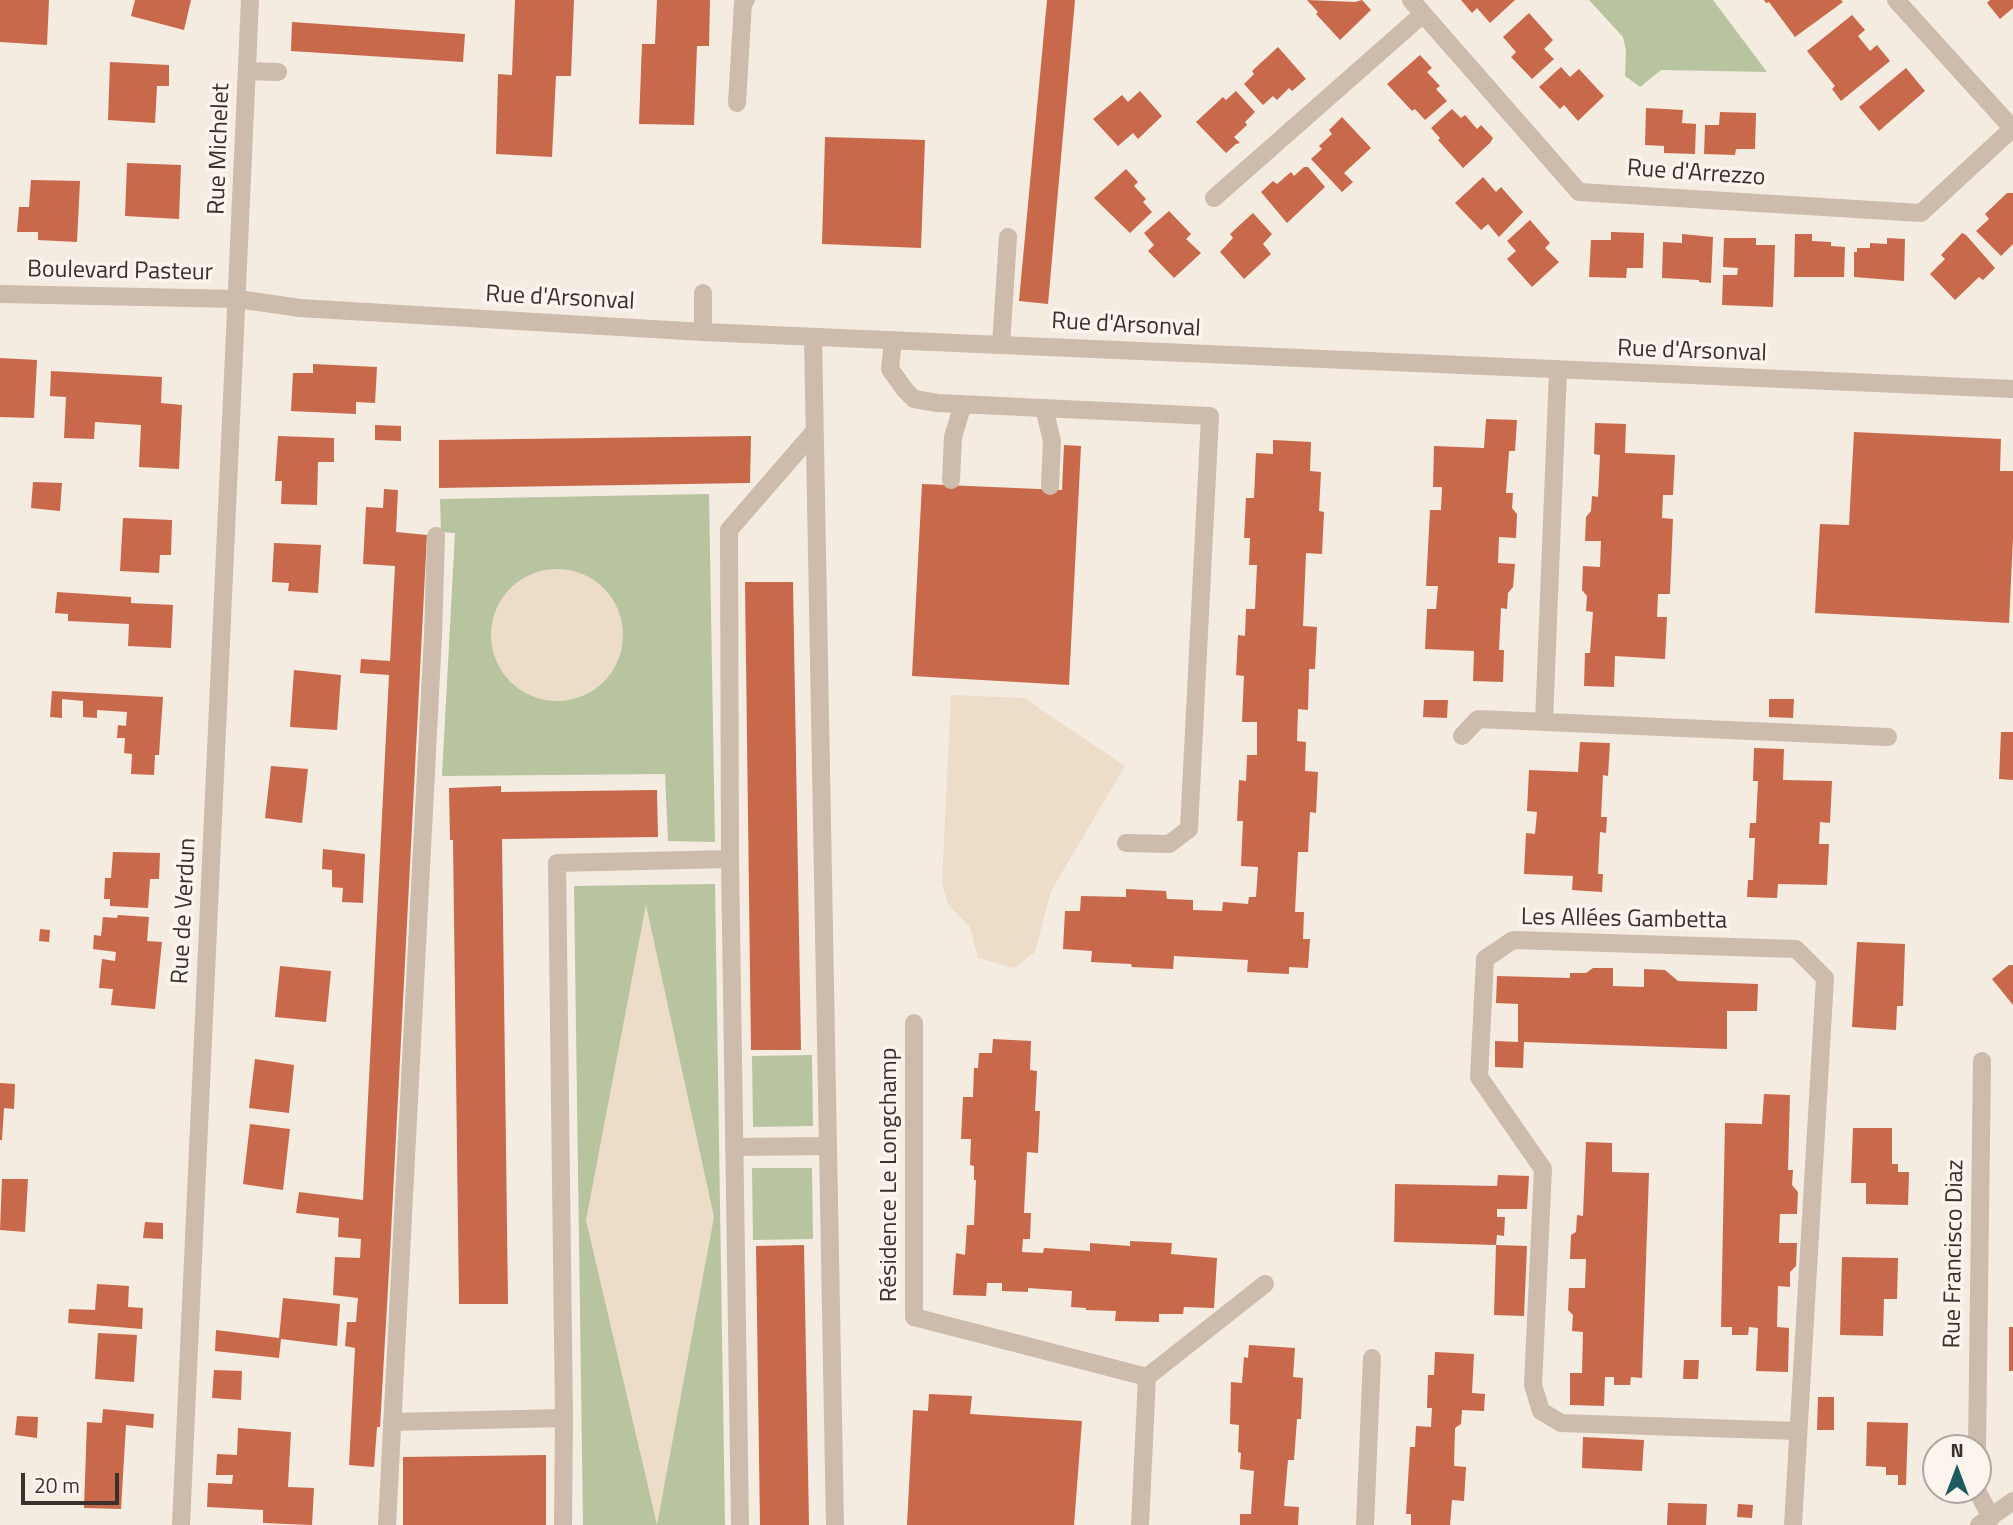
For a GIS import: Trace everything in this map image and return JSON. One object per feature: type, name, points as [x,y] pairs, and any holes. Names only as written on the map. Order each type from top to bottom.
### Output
[{"type":"street","name":"Rue Michelet","points":[[238,299],[250,0]]},
{"type":"street","points":[[737,103],[743,3],[746,0]]},
{"type":"street","name":"Rue d'Arrezzo","points":[[1411,0],[1579,191],[1921,213],[2013,128]]},
{"type":"street","points":[[1896,0],[2013,128]]},
{"type":"street","points":[[1213,198],[1423,14]]},
{"type":"street","points":[[247,71],[278,72]]},
{"type":"street","points":[[1001,345],[1008,237]]},
{"type":"street","points":[[703,332],[704,293]]},
{"type":"street","name":"Boulevard Pasteur","points":[[0,294],[238,299]]},
{"type":"street","name":"Rue d'Arsonval","points":[[238,299],[300,308],[703,332],[2013,389]]},
{"type":"street","name":"Rue de Verdun","points":[[181,1525],[238,299]]},
{"type":"street","points":[[813,337],[835,1525]]},
{"type":"street","points":[[893,341],[891,369],[914,399],[938,403],[1210,415],[1189,829],[1169,844],[1126,843]]},
{"type":"street","points":[[1544,722],[1558,371]]},
{"type":"street","points":[[951,480],[953,437],[963,404]]},
{"type":"street","points":[[1044,408],[1052,441],[1050,486]]},
{"type":"street","points":[[740,1525],[730,859],[729,530],[814,432]]},
{"type":"street","points":[[387,1525],[436,536]]},
{"type":"street","points":[[1462,736],[1478,719],[1888,737]]},
{"type":"street","points":[[564,1525],[557,863],[730,859]]},
{"type":"street","name":"Les Allées Gambetta","points":[[1793,1525],[1825,978],[1796,949],[1513,940],[1485,959],[1479,1077],[1544,1169],[1533,1385],[1541,1411],[1561,1423],[1797,1431]]},
{"type":"street","name":"Résidence Le Longchamp","points":[[914,1023],[914,1317],[1147,1377]]},
{"type":"street","name":"Rue Francisco Diaz","points":[[1977,1434],[1982,1061]]},
{"type":"street","points":[[734,1147],[828,1146]]},
{"type":"street","points":[[1140,1525],[1147,1377],[1265,1284]]},
{"type":"street","points":[[1365,1525],[1372,1358]]},
{"type":"street","points":[[392,1422],[564,1418]]},
{"type":"street","points":[[1980,1504],[1985,1522],[2013,1501]]},
{"type":"green space","points":[[1589,0],[1713,0],[1767,72],[1661,70],[1640,87],[1625,76],[1626,51],[1623,37]]},
{"type":"green space","points":[[709,494],[715,842],[668,841],[665,774],[442,776],[455,533],[441,532],[440,499]]},
{"type":"green space","points":[[715,884],[725,1525],[583,1525],[574,886]]},
{"type":"green space","points":[[812,1055],[813,1126],[753,1127],[752,1056]]},
{"type":"green space","points":[[752,1168],[812,1168],[813,1239],[753,1240]]},
{"type":"shaded area","points":[[557,569],[582,574],[604,588],[618,610],[623,635],[618,660],[604,682],[582,696],[557,701],[532,696],[510,682],[496,660],[491,635],[496,610],[510,588],[532,574]]},
{"type":"shaded area","points":[[951,695],[1024,698],[1125,766],[1051,891],[1035,952],[1014,968],[978,958],[970,927],[948,904],[942,883]]},
{"type":"shaded area","points":[[646,905],[714,1217],[657,1525],[586,1220]]},
{"type":"building","points":[[0,0],[49,0],[47,45],[0,42]]},
{"type":"building","points":[[135,0],[191,0],[184,30],[131,16]]},
{"type":"building","points":[[515,0],[574,0],[571,76],[556,76],[552,157],[496,154],[498,74],[512,75]]},
{"type":"building","points":[[657,0],[710,0],[709,46],[697,46],[694,125],[639,124],[642,44],[655,44]]},
{"type":"building","points":[[1047,0],[1075,0],[1048,304],[1019,301]]},
{"type":"building","points":[[1307,0],[1362,0],[1371,10],[1340,40]]},
{"type":"building","points":[[1461,0],[1515,0],[1490,23],[1477,8],[1472,13]]},
{"type":"building","points":[[1764,0],[1843,2],[1795,37],[1769,2]]},
{"type":"building","points":[[1990,0],[2013,0],[2013,8],[2000,19],[1987,3]]},
{"type":"building","points":[[1529,13],[1553,40],[1544,49],[1554,59],[1532,79],[1511,57],[1516,52],[1503,37]]},
{"type":"building","points":[[1852,15],[1865,30],[1858,36],[1870,51],[1877,45],[1890,61],[1841,101],[1832,89],[1835,86],[1807,51]]},
{"type":"building","points":[[292,22],[465,34],[463,62],[291,51]]},
{"type":"building","points":[[1278,47],[1306,79],[1292,91],[1289,88],[1277,100],[1273,96],[1263,105],[1244,84],[1254,74],[1252,71]]},
{"type":"building","points":[[1420,55],[1432,68],[1427,72],[1440,86],[1436,89],[1447,101],[1425,120],[1415,109],[1412,111],[1387,84]]},
{"type":"building","points":[[110,62],[169,65],[169,86],[157,86],[155,123],[108,120]]},
{"type":"building","points":[[1561,67],[1570,77],[1579,69],[1604,96],[1578,121],[1564,105],[1560,109],[1539,87]]},
{"type":"building","points":[[1906,68],[1925,91],[1879,131],[1859,107]]},
{"type":"building","points":[[1140,91],[1162,116],[1138,139],[1133,133],[1118,146],[1093,119],[1122,95],[1128,102]]},
{"type":"building","points":[[1236,91],[1255,112],[1245,122],[1247,125],[1234,137],[1240,143],[1226,153],[1196,122],[1223,97],[1226,100]]},
{"type":"building","points":[[1646,108],[1683,110],[1682,123],[1696,124],[1695,154],[1664,153],[1664,146],[1645,145]]},
{"type":"building","points":[[1452,109],[1461,118],[1465,115],[1477,129],[1481,125],[1493,138],[1463,168],[1431,128]]},
{"type":"building","points":[[1720,112],[1756,113],[1755,149],[1736,149],[1735,155],[1704,154],[1705,125],[1719,125]]},
{"type":"building","points":[[1342,117],[1371,148],[1344,173],[1353,182],[1342,192],[1311,159],[1322,149],[1319,146],[1332,134],[1329,130]]},
{"type":"building","points":[[825,137],[925,140],[921,248],[822,244]]},
{"type":"building","points":[[127,163],[181,165],[179,219],[125,216]]},
{"type":"building","points":[[1304,167],[1308,167],[1325,187],[1287,223],[1261,192],[1273,181],[1277,184],[1291,172],[1294,176]]},
{"type":"building","points":[[1126,169],[1138,182],[1134,186],[1146,199],[1143,202],[1152,212],[1130,233],[1094,198]]},
{"type":"building","points":[[1483,177],[1496,192],[1501,187],[1523,212],[1499,237],[1488,224],[1481,230],[1455,203]]},
{"type":"building","points":[[31,180],[80,181],[77,242],[38,240],[38,232],[17,232],[19,207],[29,207]]},
{"type":"building","points":[[2007,193],[2013,193],[2013,244],[2001,256],[1976,231],[1989,219],[1985,214]]},
{"type":"building","points":[[1169,211],[1191,234],[1186,239],[1201,253],[1174,278],[1148,251],[1154,245],[1144,233]]},
{"type":"building","points":[[1253,213],[1272,234],[1263,244],[1271,254],[1244,279],[1220,252],[1233,238],[1230,234]]},
{"type":"building","points":[[1530,220],[1550,243],[1545,248],[1559,262],[1532,287],[1507,259],[1516,251],[1507,241]]},
{"type":"building","points":[[1611,232],[1644,233],[1643,268],[1627,268],[1626,278],[1589,277],[1591,240],[1611,240]]},
{"type":"building","points":[[1962,233],[1995,268],[1983,280],[1979,277],[1955,300],[1930,274],[1945,259],[1941,255]]},
{"type":"building","points":[[1682,234],[1713,237],[1711,283],[1662,278],[1663,242],[1682,243]]},
{"type":"building","points":[[1795,234],[1812,234],[1812,241],[1831,242],[1831,246],[1845,247],[1844,277],[1794,277]]},
{"type":"building","points":[[1724,238],[1756,238],[1756,245],[1775,245],[1773,307],[1722,305],[1723,275],[1737,275],[1738,268],[1723,267]]},
{"type":"building","points":[[1887,238],[1905,239],[1904,281],[1854,277],[1854,252],[1857,252],[1857,248],[1870,248],[1870,243],[1887,244]]},
{"type":"building","points":[[0,358],[37,360],[34,418],[0,417]]},
{"type":"building","points":[[313,364],[377,367],[375,403],[356,402],[356,414],[291,411],[293,373],[313,373]]},
{"type":"building","points":[[51,371],[162,377],[161,403],[182,405],[179,469],[139,467],[141,425],[95,422],[94,439],[64,438],[66,397],[50,396]]},
{"type":"building","points":[[1486,419],[1517,420],[1515,451],[1509,451],[1506,493],[1513,493],[1512,508],[1517,514],[1516,538],[1499,537],[1498,563],[1515,564],[1507,609],[1501,608],[1499,650],[1504,650],[1503,682],[1473,681],[1474,651],[1425,649],[1427,609],[1436,609],[1438,586],[1426,586],[1430,510],[1441,510],[1442,487],[1433,487],[1434,446],[1484,448]]},
{"type":"building","points":[[1595,423],[1626,424],[1625,453],[1675,455],[1673,495],[1663,495],[1662,518],[1673,519],[1670,594],[1658,594],[1657,617],[1667,617],[1665,659],[1615,656],[1614,687],[1584,686],[1585,653],[1590,653],[1593,612],[1586,611],[1587,596],[1582,590],[1583,566],[1600,567],[1601,541],[1585,541],[1586,517],[1591,511],[1592,496],[1598,497],[1600,455],[1594,454]]},
{"type":"building","points":[[375,425],[401,426],[401,441],[375,440]]},
{"type":"building","points":[[1854,432],[2001,439],[2000,471],[2013,471],[2009,623],[1815,613],[1820,524],[1849,525]]},
{"type":"building","points":[[278,436],[334,438],[334,462],[318,462],[317,505],[281,504],[282,481],[275,481]]},
{"type":"building","points":[[751,436],[750,483],[439,488],[439,440]]},
{"type":"building","points":[[1273,440],[1311,442],[1310,471],[1321,472],[1319,511],[1324,512],[1322,554],[1306,553],[1303,626],[1317,627],[1315,669],[1309,669],[1308,710],[1298,709],[1297,741],[1306,742],[1305,771],[1318,772],[1316,813],[1310,812],[1308,852],[1298,852],[1295,912],[1304,912],[1303,939],[1310,939],[1308,968],[1289,967],[1289,974],[1247,972],[1248,960],[1174,956],[1173,969],[1091,962],[1092,951],[1063,949],[1065,911],[1080,911],[1081,896],[1126,897],[1126,889],[1166,891],[1167,899],[1193,900],[1193,910],[1222,911],[1223,902],[1248,904],[1249,897],[1256,897],[1258,867],[1241,866],[1243,821],[1237,821],[1239,780],[1246,781],[1247,755],[1257,755],[1257,722],[1242,722],[1244,676],[1236,675],[1238,635],[1245,636],[1246,609],[1255,609],[1257,565],[1249,565],[1250,538],[1244,538],[1246,498],[1254,498],[1256,453],[1273,454]]},
{"type":"building","points":[[1064,445],[1081,446],[1069,685],[912,676],[922,484],[1062,490]]},
{"type":"building","points":[[33,482],[62,483],[60,511],[31,508]]},
{"type":"building","points":[[384,489],[398,490],[396,532],[427,535],[390,1253],[380,1427],[377,1427],[374,1467],[349,1465],[355,1348],[345,1346],[347,1322],[356,1322],[358,1298],[333,1295],[335,1257],[360,1258],[361,1239],[338,1237],[339,1218],[296,1213],[299,1192],[363,1200],[389,675],[360,673],[361,659],[390,661],[395,566],[363,564],[366,507],[383,508]]},
{"type":"building","points":[[123,518],[172,520],[171,555],[160,555],[159,573],[120,571]]},
{"type":"building","points":[[274,543],[321,545],[318,593],[288,591],[289,583],[272,582]]},
{"type":"building","points":[[745,582],[793,582],[801,1050],[751,1050]]},
{"type":"building","points":[[57,592],[131,597],[131,603],[173,605],[171,648],[128,646],[129,624],[68,621],[68,614],[55,613]]},
{"type":"building","points":[[294,670],[341,675],[337,730],[290,727]]},
{"type":"building","points":[[52,691],[163,697],[159,755],[155,755],[154,775],[131,774],[132,754],[124,753],[125,738],[117,738],[118,725],[126,726],[127,712],[97,710],[97,718],[83,717],[83,701],[62,699],[62,718],[50,717]]},
{"type":"building","points":[[1769,699],[1794,699],[1793,718],[1769,717]]},
{"type":"building","points":[[1424,700],[1448,700],[1447,718],[1423,717]]},
{"type":"building","points":[[2001,732],[2013,732],[2013,780],[1999,779]]},
{"type":"building","points":[[1580,742],[1610,743],[1608,776],[1603,775],[1601,817],[1607,817],[1606,833],[1600,832],[1598,874],[1603,874],[1602,892],[1572,890],[1573,876],[1524,874],[1526,833],[1535,834],[1537,812],[1527,811],[1529,770],[1578,772]]},
{"type":"building","points":[[1754,748],[1784,749],[1783,780],[1832,781],[1830,823],[1820,822],[1819,844],[1829,844],[1827,885],[1778,884],[1777,898],[1747,897],[1748,880],[1753,880],[1755,838],[1749,838],[1750,823],[1756,823],[1758,781],[1753,781]]},
{"type":"building","points":[[271,766],[308,769],[302,823],[265,818]]},
{"type":"building","points":[[501,786],[501,792],[657,790],[658,837],[502,839],[508,1304],[459,1304],[453,840],[450,840],[449,788]]},
{"type":"building","points":[[323,849],[365,854],[363,903],[342,902],[343,888],[332,887],[332,870],[322,869]]},
{"type":"building","points":[[113,852],[160,853],[159,879],[150,879],[148,908],[110,906],[110,899],[104,899],[105,878],[111,878]]},
{"type":"building","points":[[118,915],[149,917],[147,941],[162,942],[155,1009],[111,1005],[113,989],[99,988],[102,959],[115,961],[116,952],[93,949],[94,935],[101,936],[103,917],[117,918]]},
{"type":"building","points":[[40,929],[50,930],[49,942],[39,941]]},
{"type":"building","points":[[1857,942],[1905,944],[1903,1006],[1897,1006],[1896,1030],[1852,1027]]},
{"type":"building","points":[[2009,965],[2013,965],[2013,1005],[1992,979]]},
{"type":"building","points":[[280,966],[331,971],[326,1022],[275,1017]]},
{"type":"building","points":[[1593,968],[1613,968],[1613,986],[1644,987],[1644,969],[1665,970],[1678,981],[1758,984],[1757,1011],[1727,1011],[1727,1049],[1524,1042],[1523,1068],[1495,1067],[1495,1041],[1518,1042],[1518,1004],[1496,1003],[1497,976],[1570,978],[1570,973],[1586,973]]},
{"type":"building","points":[[993,1039],[1031,1041],[1030,1070],[1037,1071],[1035,1111],[1040,1111],[1038,1153],[1027,1152],[1024,1213],[1031,1213],[1030,1239],[1023,1239],[1022,1252],[1043,1253],[1044,1248],[1090,1251],[1090,1243],[1130,1246],[1130,1241],[1172,1243],[1171,1254],[1217,1258],[1214,1308],[1184,1307],[1183,1314],[1159,1314],[1159,1322],[1115,1321],[1116,1311],[1071,1307],[1072,1291],[1028,1288],[1028,1292],[1002,1291],[1002,1283],[987,1283],[986,1296],[953,1295],[956,1253],[965,1255],[967,1225],[974,1225],[976,1180],[974,1166],[970,1165],[971,1139],[961,1139],[963,1097],[973,1097],[974,1068],[978,1068],[979,1053],[992,1053]]},
{"type":"building","points":[[255,1059],[294,1065],[289,1113],[249,1108]]},
{"type":"building","points":[[0,1083],[15,1084],[14,1109],[4,1108],[2,1140],[0,1140]]},
{"type":"building","points":[[1764,1094],[1790,1095],[1788,1170],[1793,1170],[1792,1185],[1798,1192],[1797,1214],[1780,1214],[1779,1243],[1797,1243],[1796,1266],[1790,1272],[1790,1287],[1778,1286],[1777,1327],[1789,1328],[1788,1372],[1756,1371],[1758,1328],[1749,1327],[1748,1335],[1732,1335],[1732,1327],[1721,1327],[1725,1123],[1762,1124]]},
{"type":"building","points":[[250,1124],[290,1129],[283,1190],[243,1184]]},
{"type":"building","points":[[1853,1128],[1892,1128],[1892,1164],[1898,1164],[1898,1172],[1909,1172],[1908,1205],[1866,1204],[1866,1183],[1851,1183]]},
{"type":"building","points":[[1586,1142],[1612,1143],[1612,1172],[1649,1173],[1642,1378],[1631,1377],[1630,1385],[1614,1385],[1614,1377],[1605,1377],[1604,1406],[1570,1405],[1570,1373],[1582,1373],[1583,1332],[1572,1331],[1573,1315],[1568,1310],[1569,1288],[1585,1288],[1586,1259],[1570,1259],[1571,1235],[1576,1232],[1577,1215],[1583,1216]]},
{"type":"building","points":[[1498,1175],[1529,1176],[1527,1209],[1497,1209],[1497,1217],[1505,1217],[1504,1236],[1497,1235],[1496,1245],[1394,1242],[1395,1184],[1497,1186]]},
{"type":"building","points":[[2,1179],[28,1179],[25,1232],[0,1230]]},
{"type":"building","points":[[145,1222],[163,1223],[163,1239],[143,1238]]},
{"type":"building","points":[[804,1245],[809,1525],[760,1525],[756,1246]]},
{"type":"building","points":[[1496,1245],[1527,1246],[1524,1316],[1494,1315]]},
{"type":"building","points":[[1842,1257],[1898,1258],[1897,1299],[1884,1299],[1883,1336],[1840,1335]]},
{"type":"building","points":[[97,1284],[129,1286],[128,1307],[143,1308],[142,1329],[68,1323],[69,1309],[95,1310]]},
{"type":"building","points":[[283,1298],[340,1304],[337,1346],[281,1339],[279,1358],[215,1351],[216,1330],[279,1338]]},
{"type":"building","points":[[2009,1327],[2013,1327],[2013,1371],[2009,1371]]},
{"type":"building","points":[[98,1333],[137,1335],[134,1382],[95,1379]]},
{"type":"building","points":[[1249,1345],[1295,1348],[1293,1377],[1303,1378],[1301,1419],[1297,1419],[1294,1460],[1288,1460],[1284,1506],[1299,1507],[1298,1525],[1240,1525],[1240,1514],[1251,1514],[1254,1471],[1240,1469],[1239,1425],[1230,1424],[1231,1382],[1242,1383],[1244,1357],[1248,1358]]},
{"type":"building","points":[[1435,1352],[1474,1354],[1472,1393],[1485,1394],[1484,1411],[1462,1410],[1461,1424],[1455,1428],[1454,1466],[1466,1467],[1464,1501],[1452,1500],[1450,1525],[1411,1525],[1411,1514],[1406,1514],[1410,1447],[1415,1447],[1416,1426],[1431,1427],[1432,1408],[1427,1408],[1428,1375],[1434,1375]]},
{"type":"building","points":[[1684,1360],[1699,1360],[1698,1379],[1683,1379]]},
{"type":"building","points":[[214,1370],[242,1371],[241,1400],[212,1398]]},
{"type":"building","points":[[929,1394],[972,1396],[970,1414],[1082,1421],[1074,1525],[907,1525],[913,1410],[928,1411]]},
{"type":"building","points":[[1818,1397],[1834,1397],[1834,1430],[1817,1430]]},
{"type":"building","points":[[103,1409],[154,1414],[153,1428],[126,1425],[121,1509],[84,1508],[87,1422],[102,1423]]},
{"type":"building","points":[[17,1416],[38,1417],[37,1438],[15,1435]]},
{"type":"building","points":[[1867,1422],[1908,1423],[1906,1485],[1898,1485],[1898,1475],[1886,1475],[1886,1467],[1866,1466]]},
{"type":"building","points":[[238,1428],[291,1432],[288,1487],[314,1488],[312,1525],[263,1523],[263,1510],[207,1507],[208,1483],[232,1484],[233,1475],[216,1475],[217,1454],[237,1455]]},
{"type":"building","points":[[1583,1437],[1644,1440],[1642,1471],[1582,1468]]},
{"type":"building","points":[[546,1455],[546,1525],[403,1525],[403,1457]]},
{"type":"building","points":[[1668,1503],[1707,1504],[1706,1525],[1667,1525]]},
{"type":"building","points":[[1738,1504],[1753,1505],[1752,1518],[1737,1517]]}]
